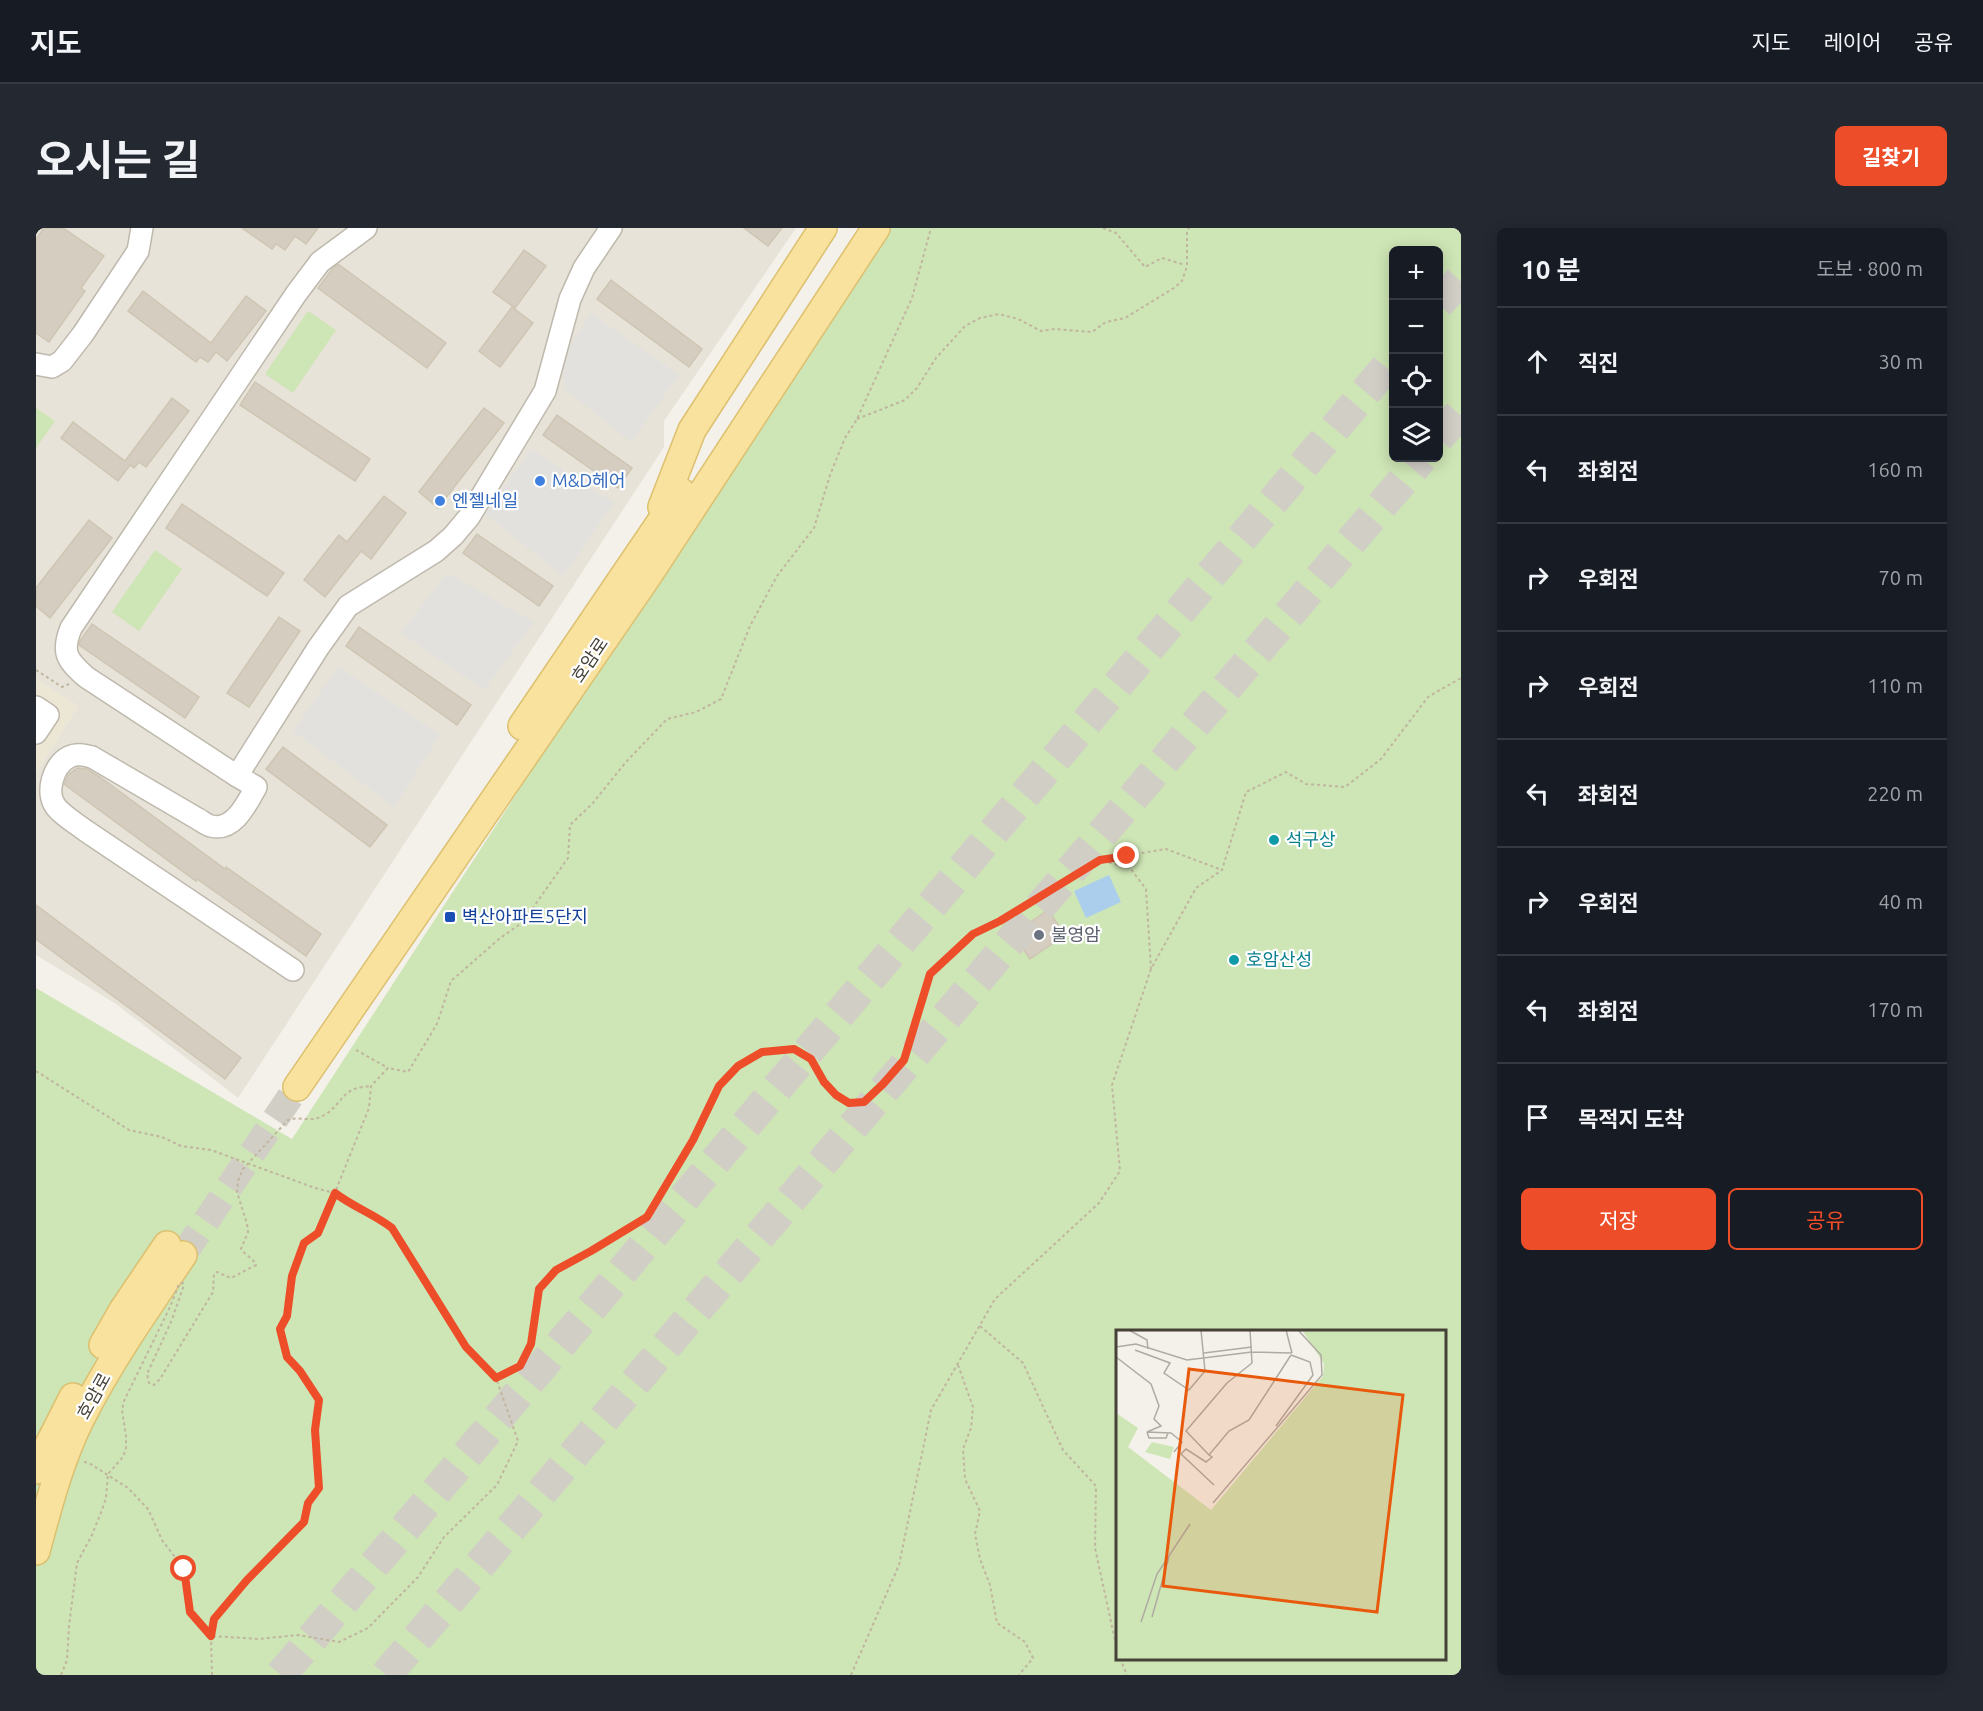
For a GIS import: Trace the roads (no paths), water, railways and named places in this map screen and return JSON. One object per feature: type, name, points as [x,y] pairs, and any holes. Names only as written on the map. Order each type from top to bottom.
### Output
[{"type":"main road","points":[[650,538],[692,429],[823,228]]},
{"type":"main road","name":"호암로","points":[[860,228],[650,538],[289,1083],[649,574],[876,228]]},
{"type":"main road","name":"호암로","points":[[36,1470],[63,1415],[112,1329],[175,1250],[141,1317],[80,1421],[65,1459],[36,1551]]},
{"type":"street","points":[[36,364],[52,367],[62,361],[83,334],[138,251],[141,228]]},
{"type":"street","points":[[293,970],[86,831],[56,807],[51,782],[57,768],[68,757],[81,754],[92,757],[210,826],[219,826],[237,817],[256,787],[86,677],[71,664],[66,653],[66,642],[71,628],[296,294],[320,262],[366,228]]},
{"type":"street","points":[[237,776],[318,648],[348,606],[436,551],[469,517],[544,391],[570,299],[584,268],[611,228]]},
{"type":"street","points":[[36,707],[48,715],[36,733]]},
{"type":"water","points":[[1109,875],[1121,902],[1086,918],[1074,891]]},
{"type":"tunnel","points":[[1442,300],[1461,279]]},
{"type":"tunnel","points":[[281,1675],[1389,364]]},
{"type":"tunnel","points":[[1443,432],[1461,412]]},
{"type":"tunnel","points":[[386,1675],[1419,462]]},
{"type":"tunnel","points":[[183,1255],[297,1087]]},
{"type":"place","name":"M&D헤어","points":[[540,481]]},
{"type":"place","name":"엔젤네일","points":[[440,501]]},
{"type":"place","name":"석구상","points":[[1274,840]]},
{"type":"place","name":"벽산아파트5단지","points":[[450,917]]},
{"type":"place","name":"불영암","points":[[1039,935]]},
{"type":"place","name":"호암산성","points":[[1234,960]]}]
